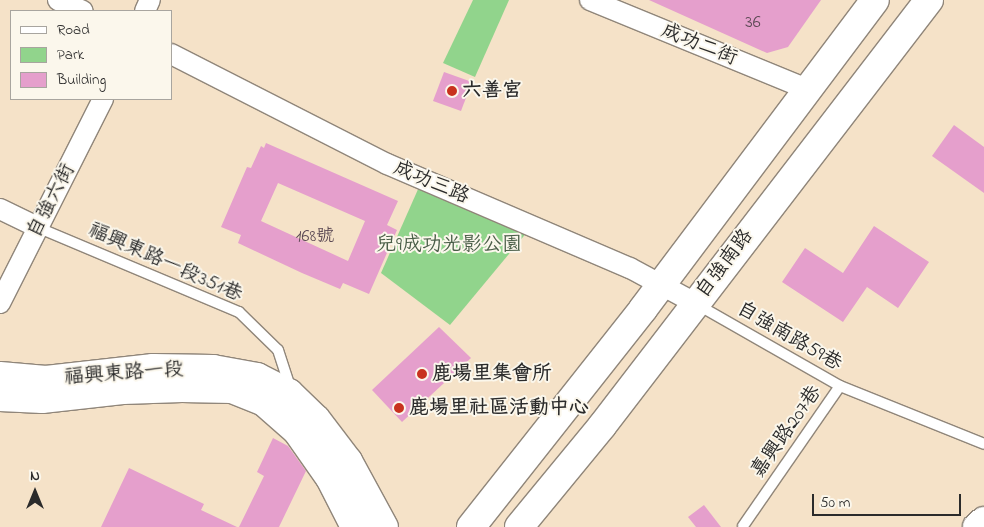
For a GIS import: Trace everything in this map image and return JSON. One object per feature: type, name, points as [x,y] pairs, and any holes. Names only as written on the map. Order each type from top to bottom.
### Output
[{"type":"main road","name":"自強南路","points":[[471,527],[661,285],[875,0]]},
{"type":"main road","name":"自強南路","points":[[519,527],[602,426],[929,0]]},
{"type":"main road","name":"福興東路一段","points":[[0,376],[46,380],[153,368],[212,369],[257,377],[293,397],[316,419],[348,461],[384,527]]},
{"type":"main road","name":"福興東路一段","points":[[0,397],[42,399],[123,390],[232,389],[264,402],[297,431],[330,478],[355,527]]},
{"type":"main road","points":[[977,527],[984,521]]},
{"type":"street","points":[[58,0],[81,10]]},
{"type":"street","name":"成功二街","points":[[590,0],[808,89]]},
{"type":"street","name":"成功三路","points":[[172,55],[387,164],[630,268],[695,303]]},
{"type":"street","name":"自強六街","points":[[0,303],[103,100]]},
{"type":"street","points":[[0,209],[39,228]]},
{"type":"lane","name":"福興東路一段351巷","points":[[39,228],[239,312],[278,350],[293,397]]},
{"type":"lane","name":"自強南路59巷","points":[[695,303],[840,386]]},
{"type":"lane","name":"嘉興路207巷","points":[[743,526],[840,386],[984,444]]},
{"type":"green space","points":[[473,0],[509,0],[475,77],[443,63]]},
{"type":"green space","name":"兒9成功光影公園","points":[[423,178],[533,225],[450,325],[381,273]]},
{"type":"building","points":[[649,0],[821,0],[788,47],[767,53]]},
{"type":"building","name":"六善宮","points":[[444,72],[472,82],[461,111],[433,101]]},
{"type":"building","points":[[954,125],[984,147],[984,193],[932,156]]},
{"type":"building","points":[[266,143],[398,201],[387,225],[397,230],[369,294],[343,283],[340,289],[302,273],[238,243],[241,235],[221,227],[247,167],[251,168],[261,146],[264,148]],"holes":[[[278,183],[365,221],[348,261],[261,221]]]},
{"type":"building","points":[[874,226],[929,262],[898,308],[867,287],[843,322],[782,282],[805,248],[843,273]]},
{"type":"building","name":"鹿場里集會所","points":[[439,327],[471,358],[402,422],[372,390]]},
{"type":"building","points":[[273,438],[288,446],[306,471],[279,527],[239,527],[264,476],[257,472]]},
{"type":"building","points":[[129,468],[204,504],[201,510],[237,527],[101,527]]},
{"type":"building","points":[[704,505],[721,527],[696,527],[688,517]]},
{"type":"place","name":"六善宮","points":[[452,91]]},
{"type":"place","name":"鹿場里集會所","points":[[422,374]]},
{"type":"place","name":"鹿場里社區活動中心","points":[[399,408]]}]
